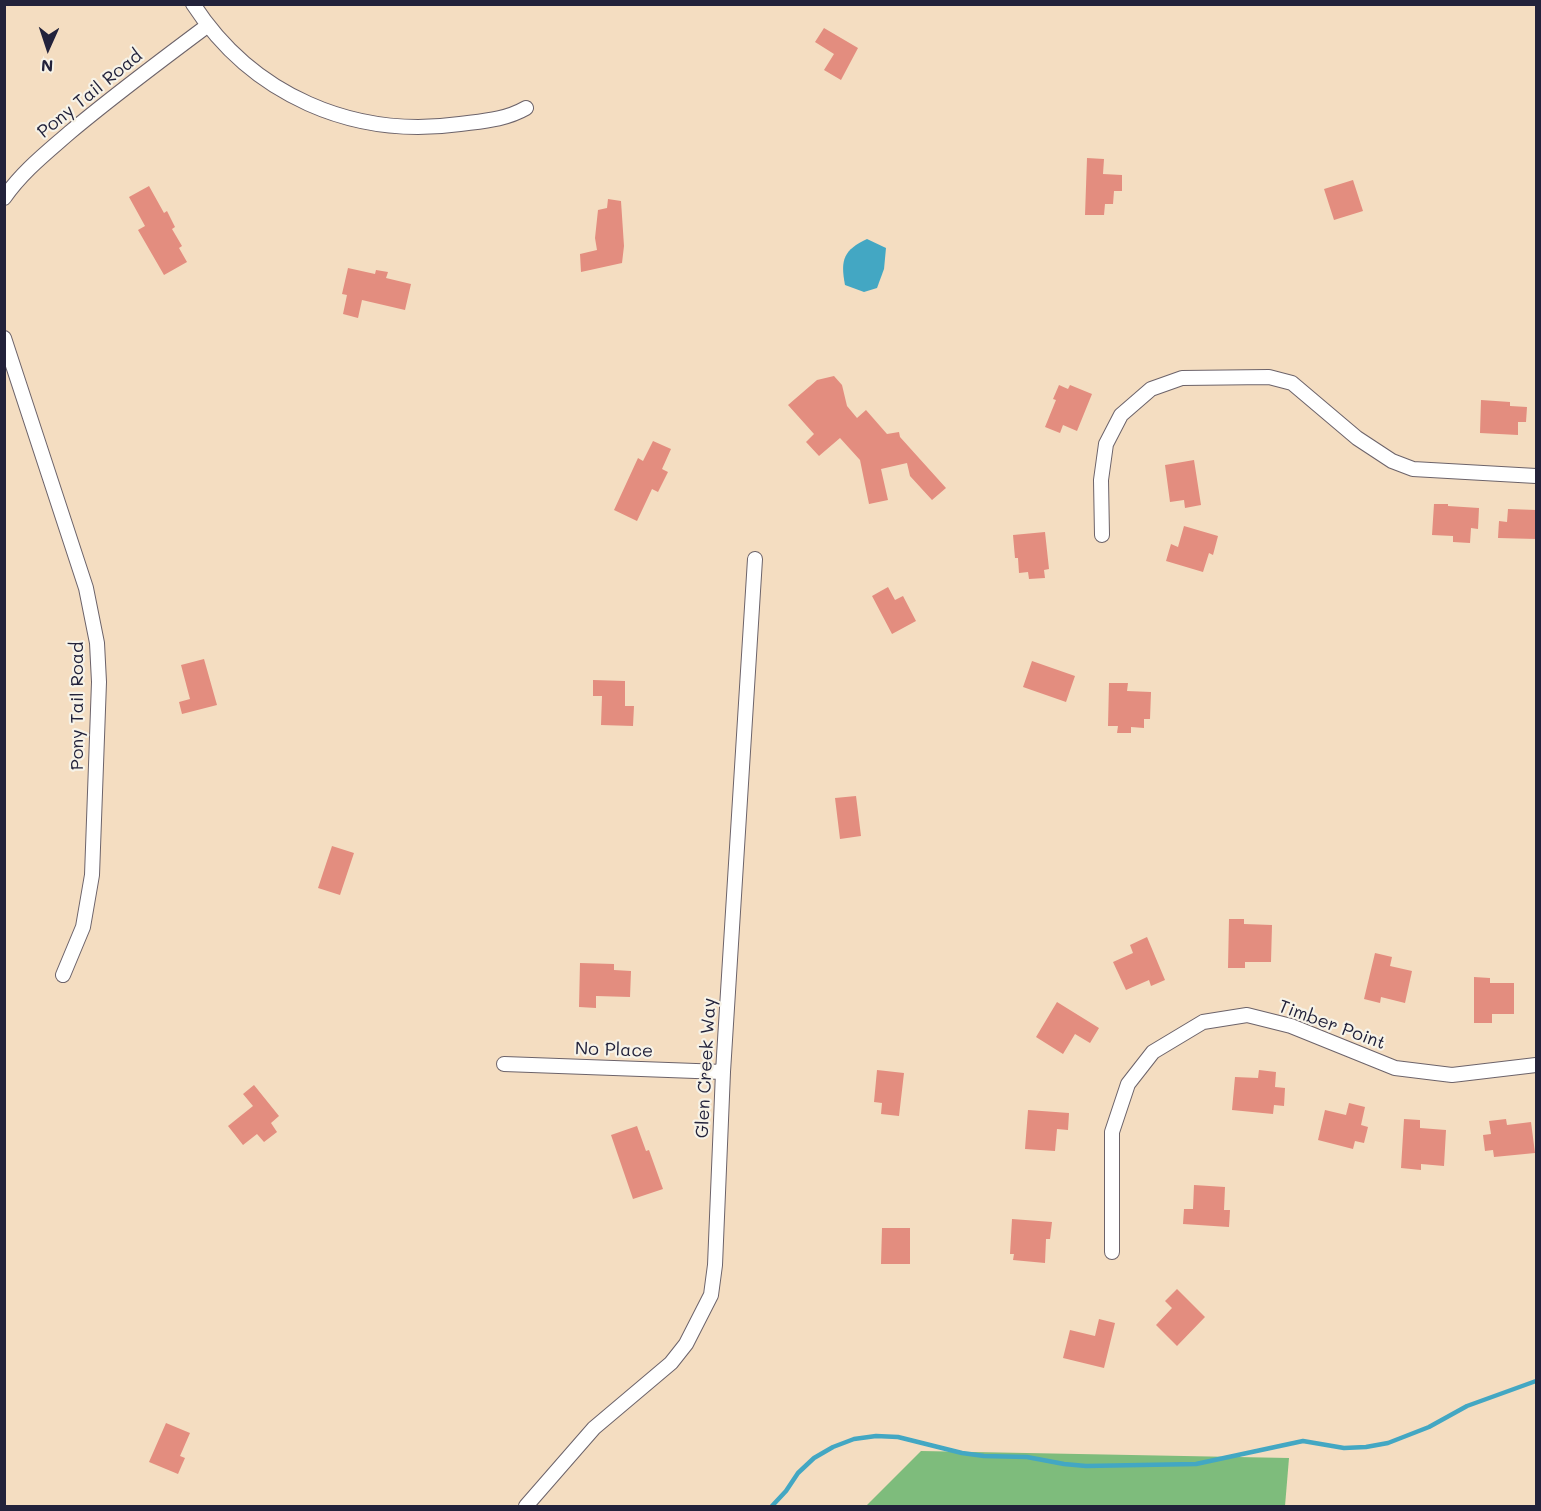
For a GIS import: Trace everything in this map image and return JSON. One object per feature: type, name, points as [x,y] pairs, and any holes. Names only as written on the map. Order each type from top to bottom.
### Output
[{"type":"street","points":[[193,4],[207,26],[237,58],[270,83],[306,104],[350,119],[392,127],[438,128],[502,119],[526,108]]},
{"type":"street","name":"Pony Tail Road","points":[[4,198],[30,166],[93,113],[207,26]]},
{"type":"street","name":"Pony Tail Road","points":[[4,338],[86,588],[97,643],[99,682],[92,875],[83,927],[63,975]]},
{"type":"street","points":[[1102,535],[1101,480],[1106,444],[1121,415],[1151,389],[1182,378],[1269,377],[1292,383],[1358,438],[1392,461],[1413,469],[1536,476]]},
{"type":"street","name":"Glen Creek Way","points":[[526,1506],[594,1428],[671,1363],[686,1344],[711,1295],[715,1264],[723,1072],[755,559]]},
{"type":"street","name":"Timber Point","points":[[1112,1252],[1112,1132],[1128,1084],[1153,1052],[1203,1022],[1247,1015],[1291,1026],[1395,1068],[1452,1075],[1536,1065]]},
{"type":"street","name":"No Place","points":[[504,1064],[723,1072]]},
{"type":"green space","points":[[921,1451],[1289,1458],[1285,1506],[866,1506]]},
{"type":"water","points":[[867,239],[886,248],[884,269],[877,288],[864,292],[845,285],[843,268],[846,256],[853,247]]},
{"type":"building","points":[[824,28],[858,48],[841,80],[824,70],[834,54],[815,42]]},
{"type":"building","points":[[1087,158],[1104,159],[1103,174],[1122,175],[1122,191],[1114,191],[1113,204],[1105,204],[1104,215],[1085,215]]},
{"type":"building","points":[[1353,180],[1363,211],[1334,220],[1324,189]]},
{"type":"building","points":[[149,186],[164,213],[167,211],[175,227],[172,229],[182,246],[179,248],[187,262],[164,275],[138,230],[145,226],[129,197]]},
{"type":"building","points":[[608,199],[621,201],[624,246],[622,263],[581,272],[580,254],[597,250],[595,238],[598,210],[607,208]]},
{"type":"building","points":[[348,268],[375,274],[376,270],[388,272],[386,278],[411,284],[405,310],[362,300],[358,318],[343,314],[347,295],[342,294]]},
{"type":"building","points":[[834,376],[842,385],[847,406],[857,418],[866,410],[887,434],[899,432],[900,437],[946,488],[932,500],[910,476],[907,463],[881,469],[888,500],[869,504],[860,460],[840,438],[819,456],[806,442],[814,434],[788,405],[817,380]]},
{"type":"building","points":[[1059,385],[1068,389],[1070,385],[1092,394],[1077,431],[1063,425],[1060,433],[1045,427],[1056,400],[1053,399]]},
{"type":"building","points":[[1481,400],[1510,402],[1510,406],[1527,407],[1526,422],[1518,422],[1518,435],[1480,433]]},
{"type":"building","points":[[653,441],[671,449],[662,469],[668,472],[658,492],[652,489],[637,521],[614,510],[638,458],[643,461]]},
{"type":"building","points":[[1194,460],[1201,505],[1185,508],[1184,500],[1170,502],[1165,465]]},
{"type":"building","points":[[1434,504],[1479,508],[1478,529],[1471,528],[1470,543],[1453,542],[1453,536],[1432,535]]},
{"type":"building","points":[[1508,509],[1536,510],[1536,539],[1498,538],[1499,521],[1507,522]]},
{"type":"building","points":[[1184,526],[1218,536],[1213,555],[1209,553],[1203,572],[1166,561],[1171,544],[1178,547]]},
{"type":"building","points":[[1045,532],[1049,569],[1044,570],[1045,578],[1029,579],[1028,572],[1019,573],[1013,535]]},
{"type":"building","points":[[888,587],[895,600],[903,596],[916,621],[892,634],[872,596]]},
{"type":"building","points":[[204,659],[217,705],[182,714],[179,702],[190,699],[181,665]]},
{"type":"building","points":[[1032,661],[1075,676],[1066,702],[1023,687]]},
{"type":"building","points":[[593,680],[625,681],[625,706],[634,706],[633,726],[601,725],[602,696],[593,696]]},
{"type":"building","points":[[1109,683],[1128,683],[1127,691],[1151,692],[1150,719],[1144,719],[1144,728],[1131,727],[1131,733],[1117,733],[1118,726],[1108,726]]},
{"type":"building","points":[[856,796],[861,836],[840,839],[835,798]]},
{"type":"building","points":[[332,846],[354,853],[340,895],[318,888]]},
{"type":"building","points":[[1229,919],[1244,919],[1244,924],[1272,925],[1271,962],[1245,962],[1245,968],[1228,968]]},
{"type":"building","points":[[1147,937],[1165,980],[1151,986],[1149,980],[1126,990],[1113,962],[1133,953],[1130,945]]},
{"type":"building","points":[[1375,953],[1392,957],[1390,966],[1412,971],[1405,1003],[1381,997],[1380,1003],[1364,999]]},
{"type":"building","points":[[580,963],[614,964],[614,970],[631,971],[630,997],[596,996],[596,1008],[579,1007]]},
{"type":"building","points":[[1474,977],[1490,978],[1490,983],[1514,983],[1514,1014],[1492,1014],[1492,1023],[1474,1023]]},
{"type":"building","points":[[1057,1002],[1099,1028],[1090,1043],[1075,1034],[1063,1054],[1036,1037]]},
{"type":"building","points":[[877,1070],[904,1073],[899,1116],[881,1114],[882,1103],[874,1102]]},
{"type":"building","points":[[1259,1070],[1276,1072],[1275,1087],[1285,1088],[1284,1106],[1274,1105],[1273,1114],[1232,1110],[1235,1077],[1258,1078]]},
{"type":"building","points":[[254,1085],[279,1116],[271,1123],[277,1132],[264,1142],[257,1134],[243,1145],[228,1126],[253,1106],[243,1094]]},
{"type":"building","points":[[1349,1103],[1365,1107],[1361,1125],[1368,1127],[1364,1143],[1355,1141],[1353,1149],[1318,1140],[1325,1110],[1346,1115]]},
{"type":"building","points":[[1028,1110],[1069,1113],[1068,1130],[1057,1129],[1055,1151],[1025,1149]]},
{"type":"building","points":[[1404,1119],[1420,1120],[1420,1128],[1446,1130],[1444,1166],[1421,1164],[1421,1170],[1401,1168]]},
{"type":"building","points":[[1506,1119],[1507,1125],[1531,1122],[1535,1153],[1494,1157],[1493,1150],[1485,1151],[1483,1135],[1491,1134],[1489,1121]]},
{"type":"building","points":[[637,1126],[646,1151],[649,1150],[663,1189],[633,1199],[611,1135]]},
{"type":"building","points":[[1194,1185],[1225,1187],[1224,1210],[1230,1210],[1229,1227],[1183,1224],[1184,1209],[1193,1209]]},
{"type":"building","points":[[1012,1219],[1052,1222],[1050,1239],[1046,1239],[1045,1263],[1013,1260],[1014,1254],[1010,1254]]},
{"type":"building","points":[[882,1228],[910,1228],[910,1264],[881,1264]]},
{"type":"building","points":[[1177,1289],[1205,1317],[1177,1346],[1156,1325],[1172,1308],[1165,1301]]},
{"type":"building","points":[[1099,1319],[1115,1323],[1104,1368],[1063,1358],[1070,1330],[1095,1336]]},
{"type":"building","points":[[166,1423],[190,1433],[180,1456],[185,1458],[178,1474],[149,1462]]},
{"type":"waterway","points":[[772,1506],[798,1473],[814,1458],[854,1439],[876,1436],[898,1437],[962,1453],[1027,1457],[1086,1466],[1196,1464],[1303,1441],[1344,1448],[1388,1443],[1429,1427],[1467,1406],[1536,1381]]}]
